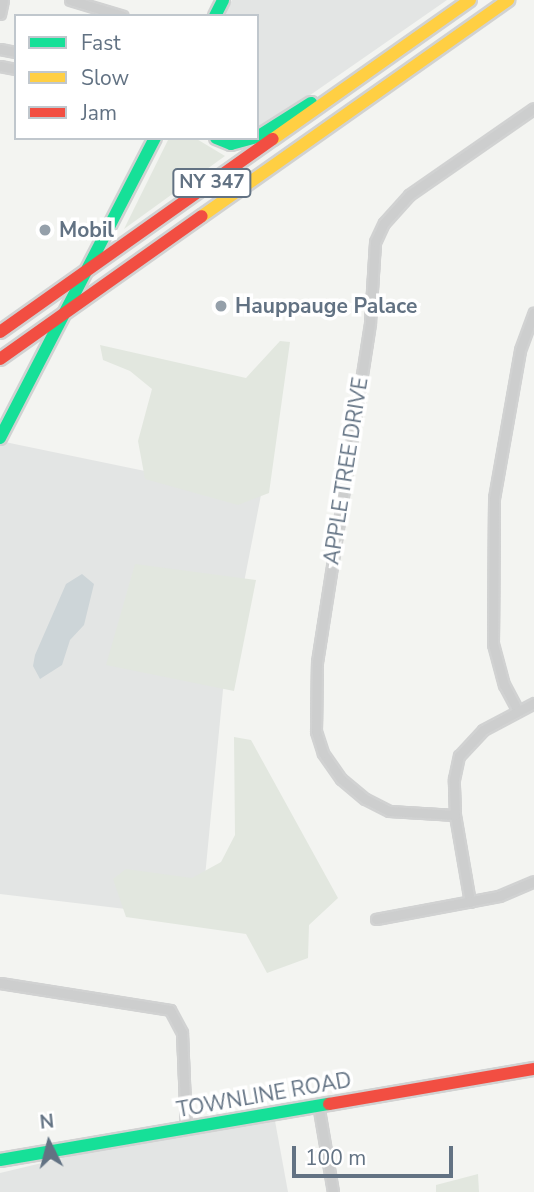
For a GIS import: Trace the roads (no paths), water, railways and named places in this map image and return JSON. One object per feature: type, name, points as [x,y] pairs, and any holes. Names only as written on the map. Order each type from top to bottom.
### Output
[{"type":"main road","name":"NY 347","points":[[0,332],[470,0]]},
{"type":"main road","name":"NY 347","points":[[0,359],[508,0]]},
{"type":"main road","points":[[259,135],[321,97],[334,97]]},
{"type":"main road","points":[[0,438],[154,140]]},
{"type":"main road","points":[[221,140],[231,144],[245,140]]},
{"type":"main road","name":"TOWNLINE ROAD","points":[[0,1160],[534,1069]]},
{"type":"street","points":[[0,14],[3,0]]},
{"type":"street","points":[[70,0],[116,14]]},
{"type":"street","name":"APPLE TREE DRIVE","points":[[455,815],[389,811],[365,799],[341,779],[323,753],[316,731],[317,662],[370,322],[375,242],[384,223],[409,195],[534,108]]},
{"type":"street","points":[[517,709],[504,685],[493,645],[494,498],[520,350],[534,312]]},
{"type":"street","points":[[470,902],[455,815],[454,779],[458,756],[483,730],[517,709],[534,703]]},
{"type":"street","points":[[376,919],[470,902],[534,881]]},
{"type":"street","points":[[0,983],[170,1010],[182,1033],[186,1127]]},
{"type":"street","points":[[318,1104],[332,1192]]},
{"type":"place","name":"Mobil","points":[[45,230]]},
{"type":"place","name":"Hauppauge Palace","points":[[221,306]]}]
